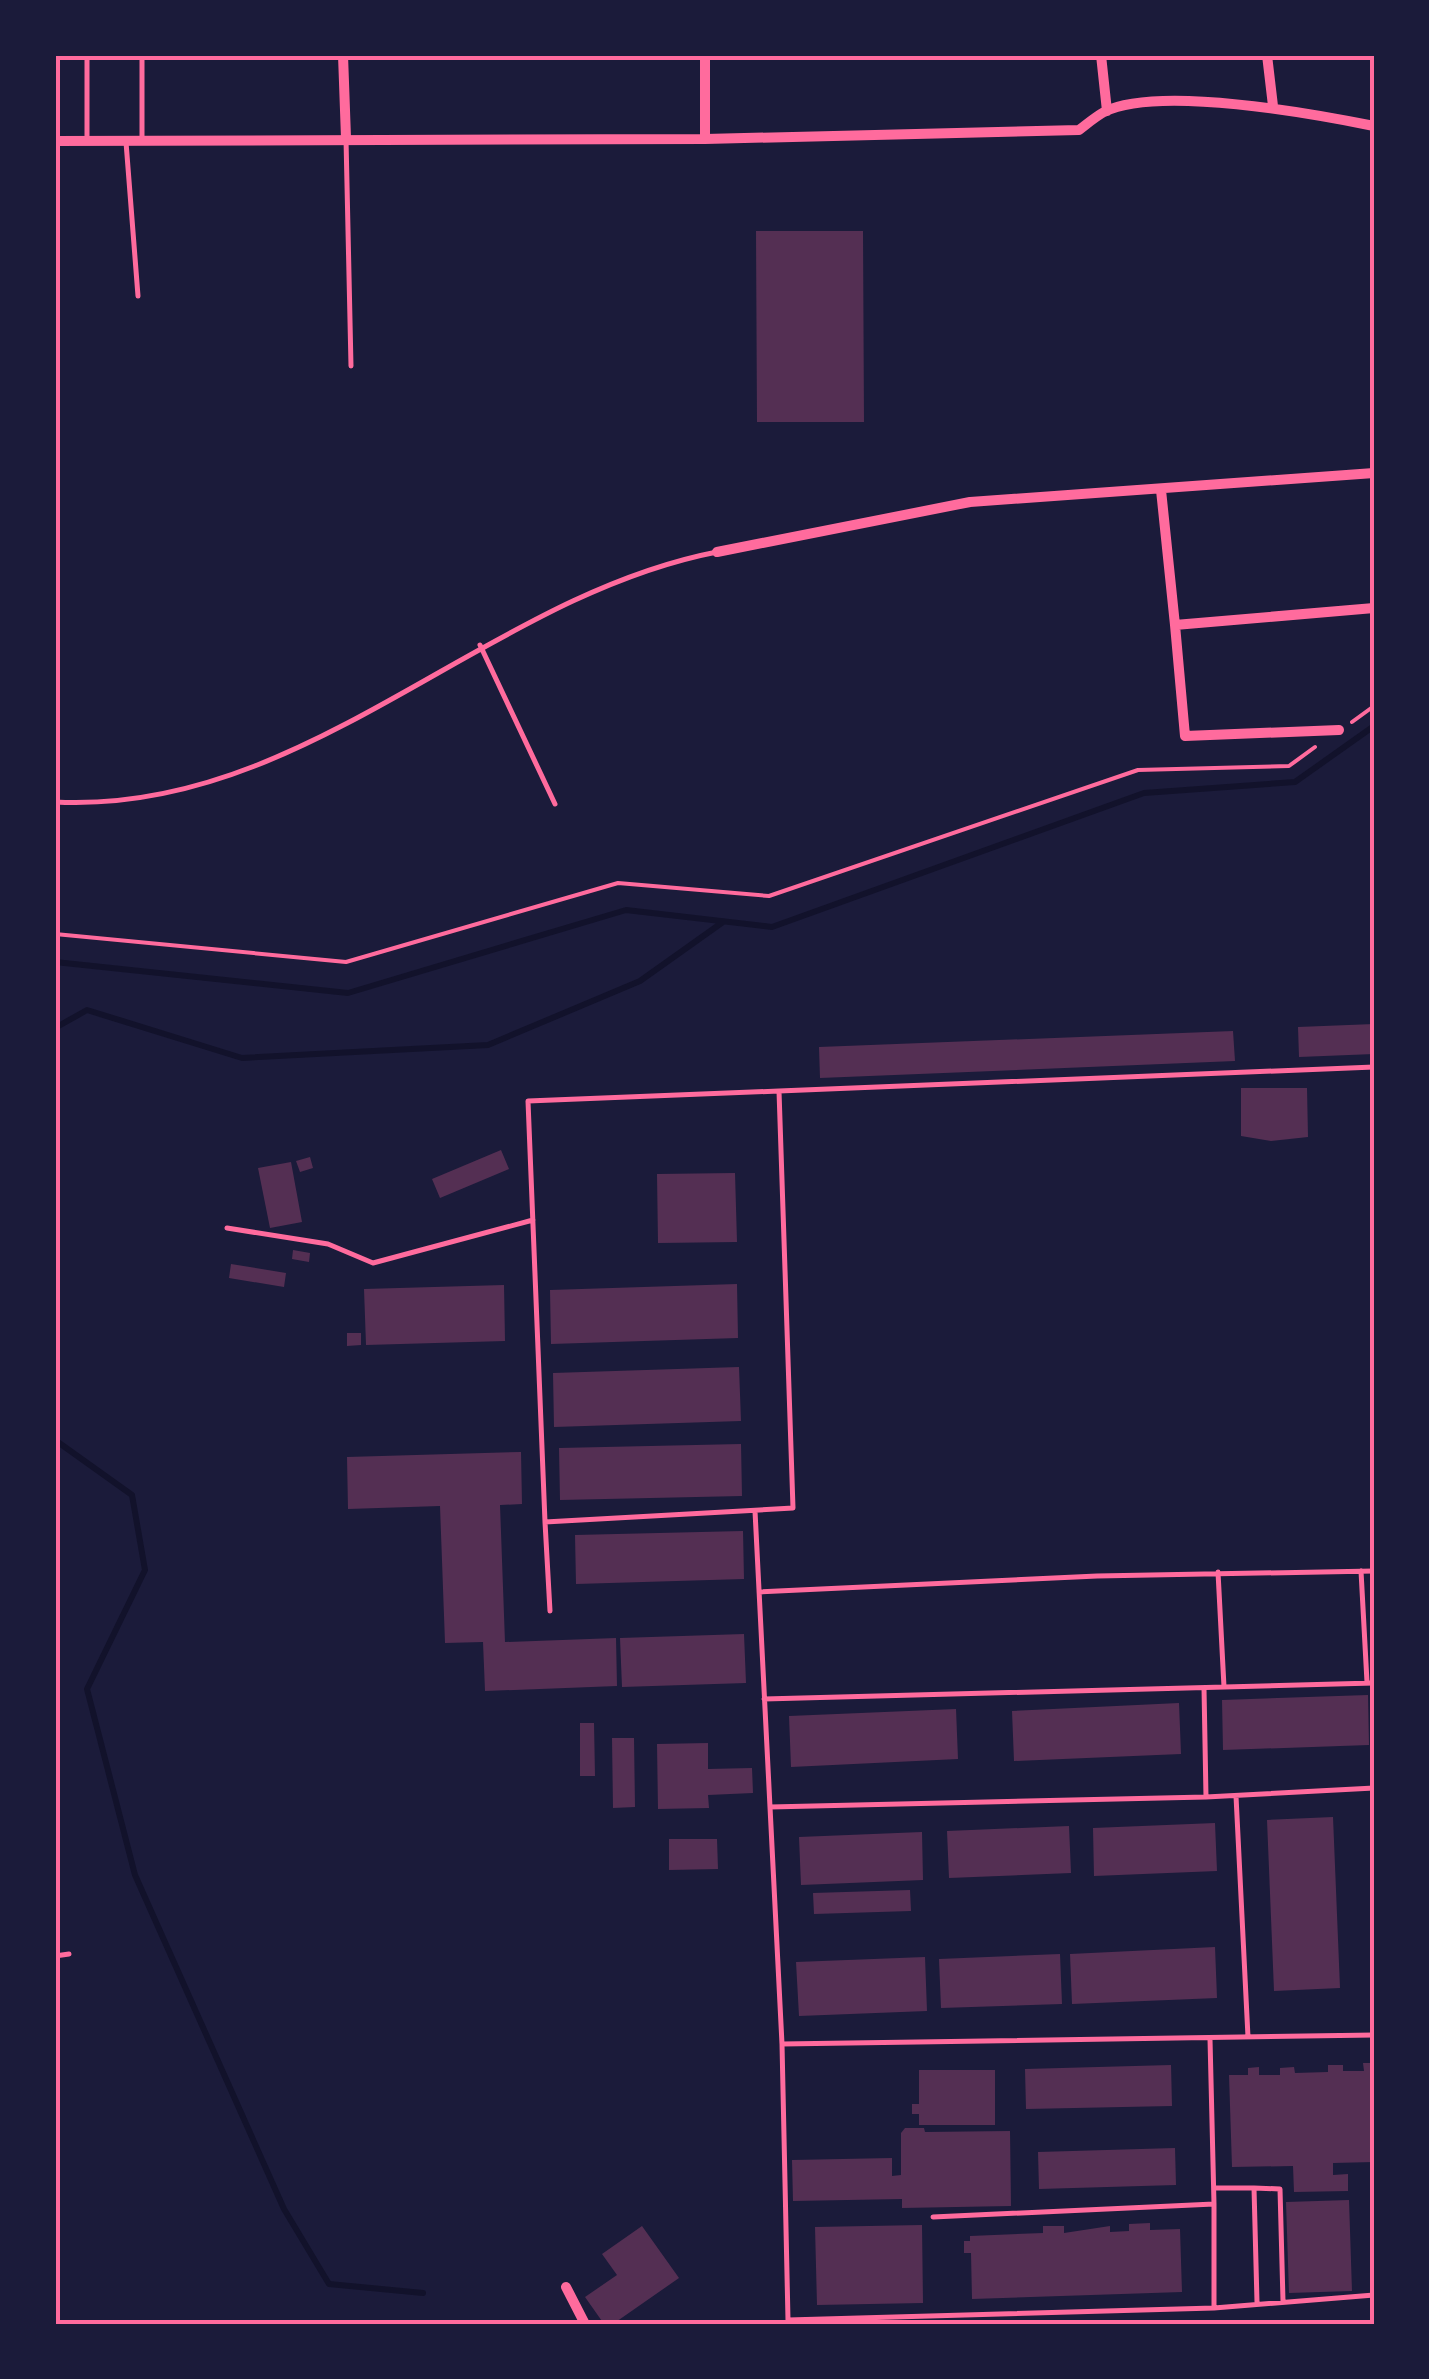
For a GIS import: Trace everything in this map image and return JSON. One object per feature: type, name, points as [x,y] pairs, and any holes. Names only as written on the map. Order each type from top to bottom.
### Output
[{"type":"street","points":[[343,55],[346,138]]},
{"type":"street","points":[[704,55],[705,139]]},
{"type":"street","points":[[1102,55],[1107,110]]},
{"type":"street","points":[[1267,55],[1272,106]]},
{"type":"street","points":[[55,142],[705,139],[1079,130],[1107,110],[1144,104],[1272,106],[1374,126]]},
{"type":"street","points":[[717,552],[970,502],[1374,474]]},
{"type":"street","points":[[1161,490],[1184,736],[1340,730]]},
{"type":"street","points":[[1174,626],[1374,608]]},
{"type":"street","points":[[566,2287],[585,2324]]},
{"type":"lane","points":[[87,55],[88,142]]},
{"type":"lane","points":[[142,55],[142,142]]},
{"type":"lane","points":[[346,138],[351,366]]},
{"type":"lane","points":[[126,142],[138,296]]},
{"type":"lane","points":[[55,802],[85,803],[188,786],[289,754],[401,698],[480,645],[656,566],[717,552]]},
{"type":"lane","points":[[480,645],[555,804]]},
{"type":"lane","points":[[550,1610],[528,1101],[1374,1067]]},
{"type":"lane","points":[[545,1522],[793,1508],[779,1091]]},
{"type":"lane","points":[[228,1228],[328,1244],[373,1263],[533,1220]]},
{"type":"lane","points":[[755,1511],[782,2044],[788,2320],[1214,2308],[1374,2296]]},
{"type":"lane","points":[[764,1699],[1370,1683],[1360,1570]]},
{"type":"lane","points":[[759,1592],[1218,1572],[1374,1570]]},
{"type":"lane","points":[[1218,1572],[1224,1687]]},
{"type":"lane","points":[[1204,1688],[1206,1797]]},
{"type":"lane","points":[[770,1806],[1206,1797],[1374,1788]]},
{"type":"lane","points":[[1236,1796],[1248,2038]]},
{"type":"lane","points":[[55,1956],[69,1954]]},
{"type":"lane","points":[[782,2044],[1374,2035]]},
{"type":"lane","points":[[1210,2038],[1214,2308]]},
{"type":"lane","points":[[1214,2188],[1280,2189],[1284,2301]]},
{"type":"lane","points":[[1254,2188],[1256,2302]]},
{"type":"lane","points":[[933,2217],[1214,2204]]},
{"type":"path","points":[[55,934],[346,962],[618,883],[769,896],[1138,770],[1289,766],[1374,706]]},
{"type":"building","points":[[756,231],[863,231],[864,422],[757,422]]},
{"type":"building","points":[[1374,1024],[1374,1054],[1299,1057],[1298,1027]]},
{"type":"building","points":[[1233,1031],[1235,1061],[820,1078],[819,1047]]},
{"type":"building","points":[[1241,1088],[1307,1088],[1308,1137],[1271,1141],[1241,1136]]},
{"type":"building","points":[[501,1150],[509,1169],[440,1198],[432,1179]]},
{"type":"building","points":[[310,1157],[313,1168],[300,1172],[296,1161]]},
{"type":"building","points":[[291,1162],[302,1222],[270,1228],[258,1168]]},
{"type":"building","points":[[735,1173],[737,1242],[658,1243],[657,1174]]},
{"type":"building","points":[[293,1250],[310,1253],[309,1262],[292,1259]]},
{"type":"building","points":[[231,1264],[286,1273],[284,1287],[229,1278]]},
{"type":"building","points":[[737,1284],[738,1338],[551,1344],[550,1290]]},
{"type":"building","points":[[504,1285],[505,1341],[366,1345],[364,1289]]},
{"type":"building","points":[[347,1333],[361,1333],[361,1345],[347,1346]]},
{"type":"building","points":[[739,1367],[741,1421],[554,1427],[553,1373]]},
{"type":"building","points":[[741,1444],[742,1496],[560,1500],[559,1448]]},
{"type":"building","points":[[521,1452],[522,1504],[500,1505],[505,1642],[616,1638],[617,1686],[485,1691],[483,1642],[445,1643],[440,1506],[348,1509],[347,1457]]},
{"type":"building","points":[[743,1531],[744,1579],[576,1584],[575,1535]]},
{"type":"building","points":[[744,1634],[746,1683],[622,1687],[620,1638]]},
{"type":"building","points":[[1368,1695],[1369,1745],[1223,1750],[1222,1700]]},
{"type":"building","points":[[1179,1703],[1181,1754],[1014,1761],[1012,1711]]},
{"type":"building","points":[[956,1709],[958,1759],[791,1767],[789,1716]]},
{"type":"building","points":[[580,1723],[594,1723],[595,1776],[580,1776]]},
{"type":"building","points":[[612,1738],[634,1738],[635,1807],[613,1808]]},
{"type":"building","points":[[708,1743],[708,1769],[752,1768],[753,1793],[708,1795],[709,1808],[658,1809],[657,1744]]},
{"type":"building","points":[[1333,1817],[1340,1988],[1274,1991],[1267,1820]]},
{"type":"building","points":[[1215,1823],[1217,1871],[1094,1876],[1093,1828]]},
{"type":"building","points":[[1069,1826],[1071,1873],[949,1878],[947,1831]]},
{"type":"building","points":[[922,1832],[923,1880],[801,1885],[799,1837]]},
{"type":"building","points":[[669,1839],[717,1839],[718,1869],[669,1870]]},
{"type":"building","points":[[910,1890],[911,1911],[814,1914],[813,1893]]},
{"type":"building","points":[[1215,1947],[1217,1998],[1072,2004],[1070,1954]]},
{"type":"building","points":[[1060,1954],[1062,2004],[941,2008],[939,1959]]},
{"type":"building","points":[[925,1957],[927,2011],[799,2016],[796,1962]]},
{"type":"building","points":[[1363,2063],[1374,2063],[1374,2162],[1333,2163],[1333,2175],[1348,2174],[1348,2191],[1294,2192],[1293,2166],[1232,2167],[1229,2075],[1248,2075],[1248,2068],[1259,2067],[1259,2075],[1280,2075],[1280,2068],[1294,2067],[1295,2073],[1328,2072],[1328,2065],[1343,2065],[1343,2071],[1364,2071]]},
{"type":"building","points":[[1171,2065],[1172,2106],[1026,2109],[1025,2069]]},
{"type":"building","points":[[919,2070],[995,2070],[995,2125],[919,2125],[919,2114],[912,2114],[912,2104],[919,2104]]},
{"type":"building","points":[[905,2128],[924,2128],[925,2132],[1010,2131],[1011,2206],[902,2208],[902,2199],[793,2201],[792,2160],[892,2158],[892,2176],[901,2175],[901,2133]]},
{"type":"building","points":[[1175,2148],[1176,2185],[1039,2189],[1038,2152]]},
{"type":"building","points":[[1349,2200],[1352,2291],[1289,2293],[1286,2202]]},
{"type":"building","points":[[1150,2223],[1150,2230],[1180,2229],[1182,2292],[972,2299],[971,2253],[964,2253],[964,2241],[970,2241],[970,2236],[1043,2233],[1043,2226],[1064,2226],[1064,2233],[1110,2226],[1110,2232],[1129,2231],[1129,2224]]},
{"type":"building","points":[[922,2225],[923,2303],[817,2305],[815,2227]]},
{"type":"building","points":[[642,2226],[679,2278],[613,2324],[604,2324],[585,2297],[617,2275],[602,2254]]},
{"type":"waterway","points":[[55,962],[348,993],[626,910],[772,927],[1144,793],[1295,782],[1374,726]]},
{"type":"waterway","points":[[55,1028],[87,1010],[242,1058],[488,1045],[640,981],[723,922]]},
{"type":"waterway","points":[[55,1440],[132,1495],[145,1570],[87,1689],[135,1875],[284,2209],[329,2284],[423,2293]]}]
